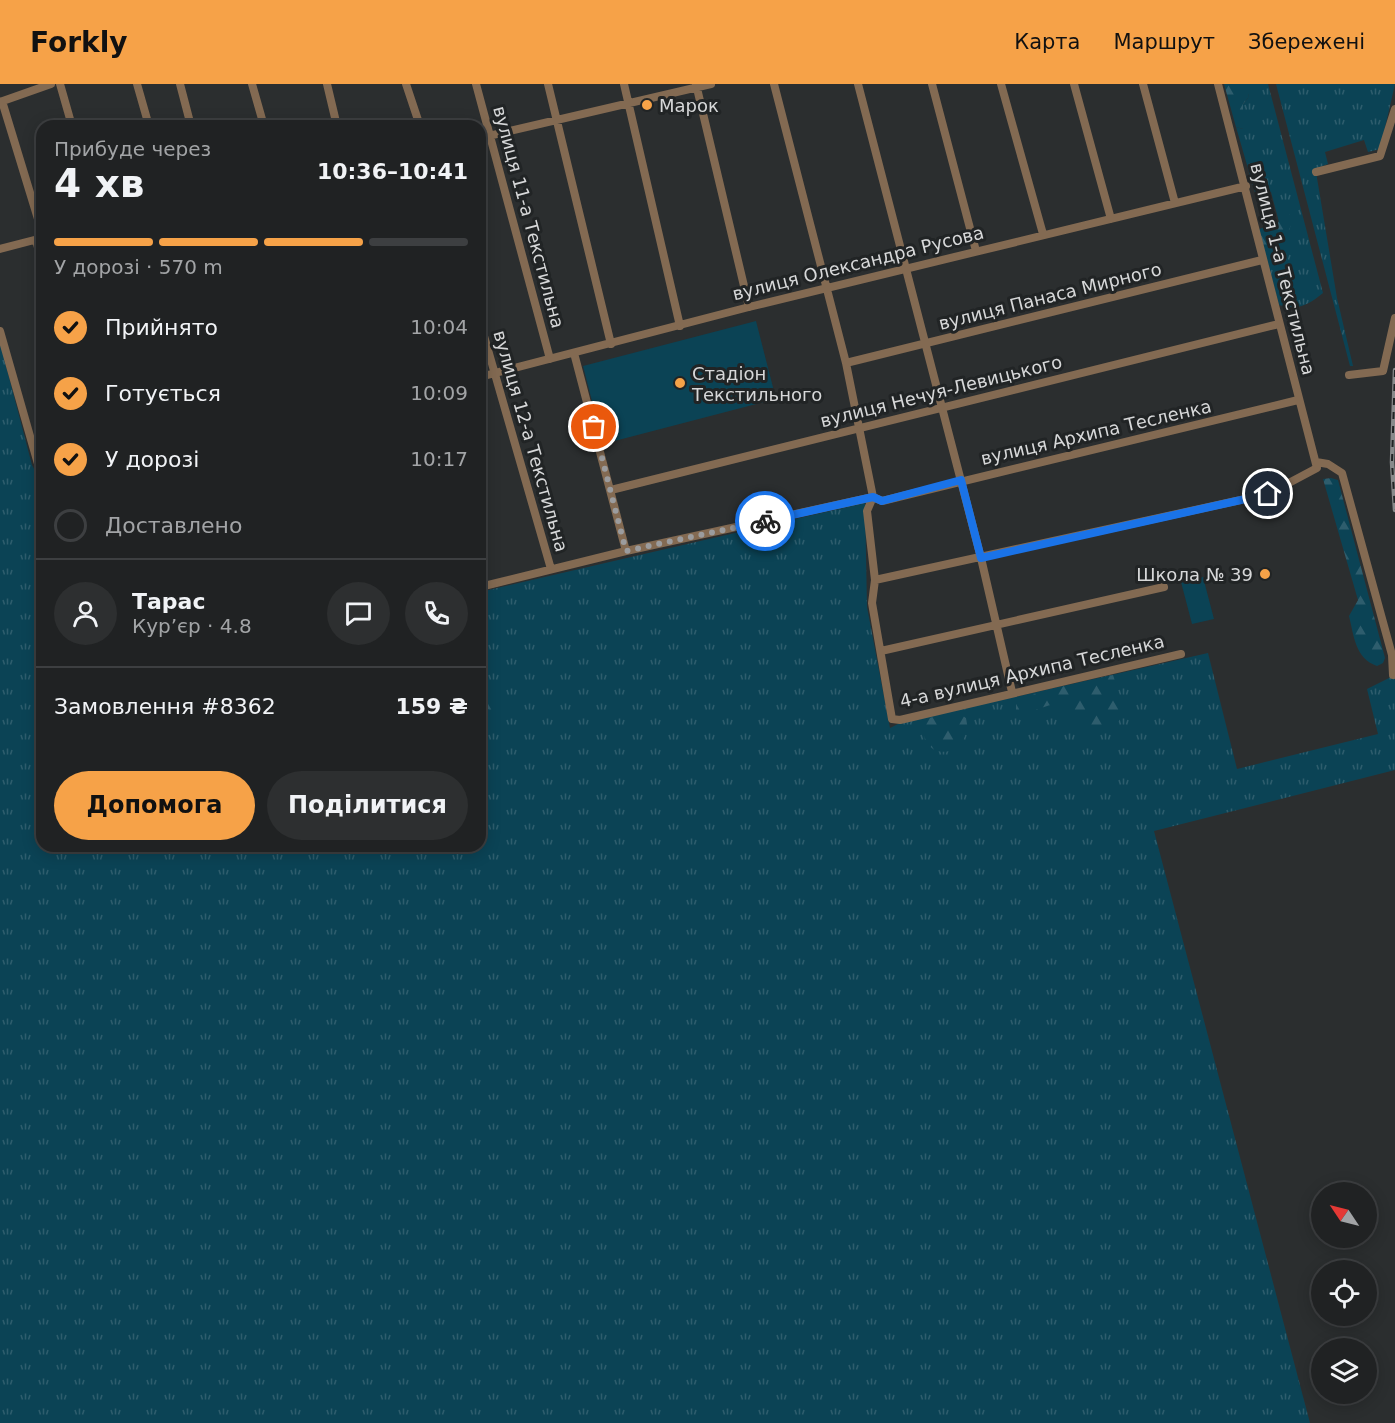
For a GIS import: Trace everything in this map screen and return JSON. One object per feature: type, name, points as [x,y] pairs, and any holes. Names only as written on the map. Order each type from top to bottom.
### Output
[{"type":"street","points":[[36,223],[1,101],[31,87],[51,84]]},
{"type":"street","points":[[60,84],[70,120]]},
{"type":"street","points":[[137,84],[147,120]]},
{"type":"street","points":[[180,84],[189,120]]},
{"type":"street","points":[[252,84],[262,120]]},
{"type":"street","points":[[327,84],[336,120]]},
{"type":"street","points":[[406,84],[418,120]]},
{"type":"street","name":"вулиця 11-а Текстильна","points":[[476,84],[486,120]]},
{"type":"street","points":[[548,84],[611,344]]},
{"type":"street","points":[[624,84],[680,326]]},
{"type":"street","points":[[486,137],[711,84]]},
{"type":"street","points":[[774,84],[846,363],[873,497],[867,511],[875,580],[872,603],[881,651],[997,627],[1164,587]]},
{"type":"street","points":[[858,84],[908,268],[941,408],[981,558],[1012,692]]},
{"type":"street","points":[[932,84],[976,251]]},
{"type":"street","points":[[1001,84],[1043,234]]},
{"type":"street","points":[[1074,84],[1111,219]]},
{"type":"street","points":[[1143,84],[1175,203]]},
{"type":"street","name":"вулиця 1-а Текстильна","points":[[1218,84],[1246,186],[1262,260],[1298,400],[1316,462]]},
{"type":"street","points":[[696,86],[749,307]]},
{"type":"street","points":[[1316,172],[1380,156],[1395,109]]},
{"type":"street","name":"вулиця 11-а Текстильна","points":[[486,121],[550,359]]},
{"type":"street","name":"вулиця Олександра Русова","points":[[486,376],[749,307],[1246,186]]},
{"type":"street","points":[[0,249],[36,238]]},
{"type":"street","name":"вулиця Панаса Мирного","points":[[846,363],[1262,260]]},
{"type":"street","points":[[1349,375],[1383,371],[1395,318]]},
{"type":"street","name":"вулиця Нечуя-Левицького","points":[[611,490],[1279,324]]},
{"type":"street","points":[[0,331],[36,457]]},
{"type":"street","name":"вулиця 12-а Текстильна","points":[[486,341],[551,568]]},
{"type":"street","points":[[574,353],[626,551]]},
{"type":"street","name":"вулиця Архипа Тесленка","points":[[486,584],[873,497],[882,501],[1298,400]]},
{"type":"street","points":[[875,580],[1268,494],[1317,468],[1316,462],[1328,464],[1342,474],[1392,655],[1393,675]]},
{"type":"street","name":"4-а вулиця Архипа Тесленка","points":[[881,651],[891,719],[900,720],[1181,654]]},
{"type":"green space","points":[[1224,84],[1251,84],[1248,98],[1243,104],[1243,129],[1236,127]]},
{"type":"green space","points":[[1250,84],[1268,84],[1323,293],[1302,306],[1279,305],[1264,248],[1282,217],[1279,222],[1271,192],[1256,196],[1236,127],[1243,129],[1243,104],[1248,98]]},
{"type":"green space","points":[[1276,84],[1395,84],[1380,149],[1368,152],[1364,140],[1325,152],[1328,164],[1317,168],[1316,172],[1337,298],[1353,366],[1350,366]]},
{"type":"green space","points":[[1289,214],[1293,220],[1284,238],[1269,250],[1264,248],[1259,229],[1277,224],[1282,217]]},
{"type":"green space","name":"Стадіон Текстильного","points":[[756,321],[776,399],[603,444],[583,366]]},
{"type":"green space","points":[[0,343],[36,473],[36,852],[486,852],[486,591],[865,503],[867,607],[890,728],[900,723],[1208,653],[1237,769],[1378,734],[1367,689],[1395,675],[1395,770],[1154,831],[1310,1423],[0,1423]]},
{"type":"green space","points":[[1323,479],[1338,480],[1385,658],[1383,663],[1377,666],[1364,658],[1352,631],[1349,616],[1358,600]]},
{"type":"green space","points":[[1203,577],[1214,619],[1192,624],[1181,582]]},
{"type":"green space","points":[[1113,675],[1123,705],[1119,721],[1109,728],[1075,724],[1058,704],[1027,712],[1016,711],[1016,704],[1038,692]]},
{"type":"green space","points":[[486,690],[499,696],[503,712],[494,713],[486,708]]},
{"type":"green space","points":[[957,712],[966,718],[968,730],[958,749],[941,752],[935,750],[927,742],[919,720]]},
{"type":"railway","points":[[1395,370],[1392,462],[1395,510]]},
{"type":"way so far","points":[[594,427],[626,551],[765,521]]},
{"type":"place","name":"Марок","points":[[647,105]]},
{"type":"place","name":"Стадіон Текстильного","points":[[680,383]]},
{"type":"place","name":"Школа № 39","points":[[1265,574]]},
{"type":"route","points":[[765,521],[873,497],[882,501],[961,480],[981,558],[1268,494]]}]
